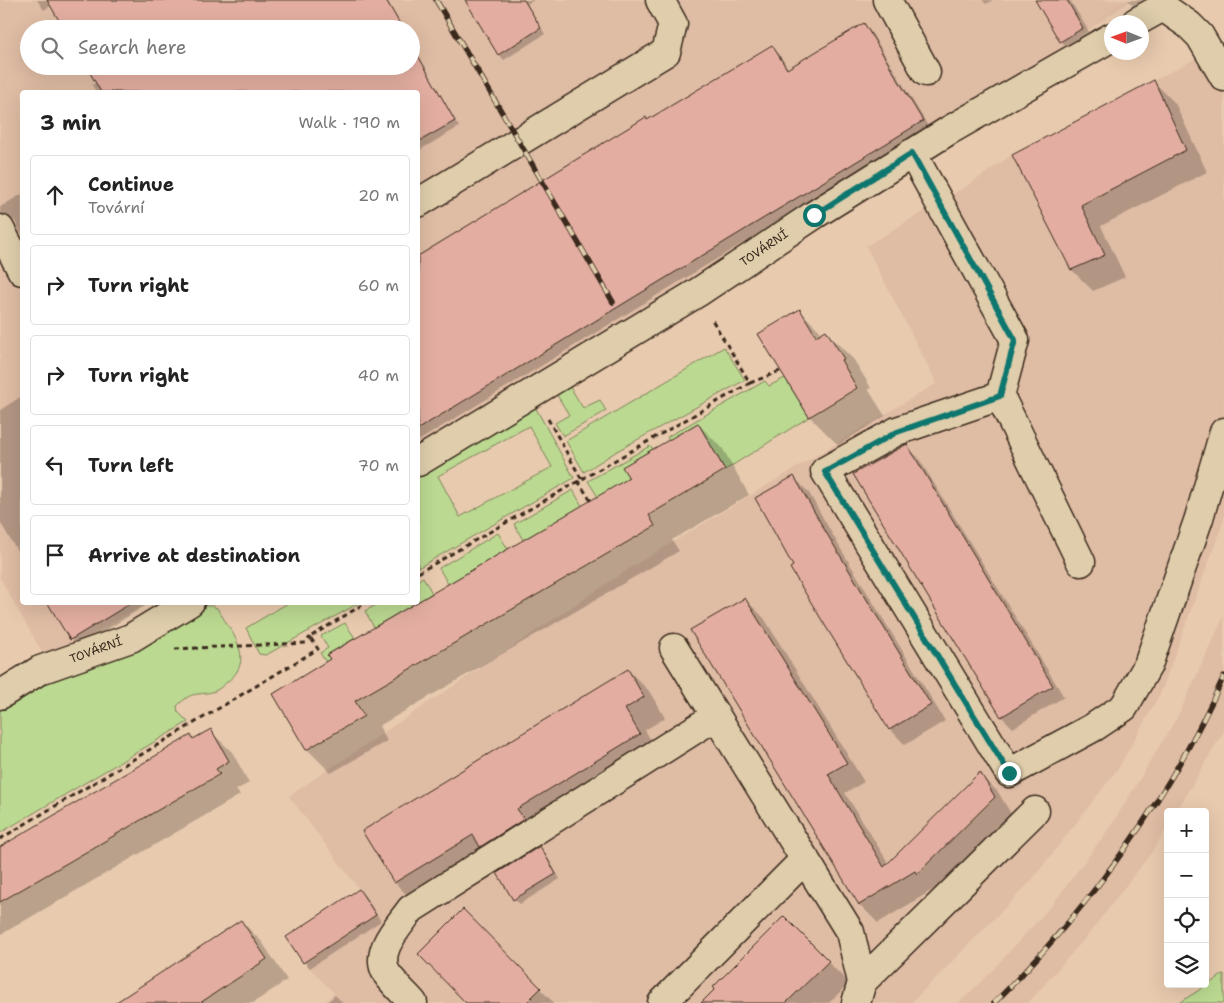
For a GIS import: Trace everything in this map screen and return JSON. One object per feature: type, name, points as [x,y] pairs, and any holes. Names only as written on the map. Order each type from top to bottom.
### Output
[{"type":"street","points":[[420,202],[666,52],[673,24],[660,0]]},
{"type":"street","points":[[887,0],[926,72]]},
{"type":"street","points":[[1149,15],[1163,7],[1189,25],[1200,36],[1224,76]]},
{"type":"street","name":"TOVÁRNÍ","points":[[420,461],[697,293],[814,215],[912,153],[1104,42]]},
{"type":"street","points":[[912,153],[1015,340],[1000,396],[1081,562]]},
{"type":"street","points":[[0,229],[13,268]]},
{"type":"street","points":[[1000,396],[897,432],[825,472],[1009,773],[1094,727],[1124,707],[1148,665],[1199,518],[1224,432]]},
{"type":"street","name":"TOVÁRNÍ","points":[[0,695],[40,670],[131,638],[185,605]]},
{"type":"street","points":[[674,648],[850,932],[859,993]]},
{"type":"street","points":[[413,1003],[386,973],[383,956],[390,940],[411,909],[716,716]]},
{"type":"street","points":[[859,993],[1035,811]]},
{"type":"street","points":[[662,1003],[805,859]]},
{"type":"path","points":[[709,314],[750,384]]},
{"type":"path","points":[[420,572],[750,384],[780,371]]},
{"type":"path","points":[[546,417],[591,501]]},
{"type":"path","points":[[171,649],[306,643],[310,637],[362,605]]},
{"type":"path","points":[[0,839],[318,649],[310,637]]},
{"type":"shaded area","points":[[0,0],[1132,0],[1110,15],[1104,15],[1104,19],[878,174],[420,443],[420,90],[20,90],[20,605],[144,605],[47,661],[0,578]]},
{"type":"shaded area","points":[[1224,44],[1224,520],[1161,692],[1119,767],[1032,880],[911,1003],[325,1003],[334,993],[305,963],[376,915],[359,889],[289,796],[633,566],[937,383],[866,246],[970,184],[1012,155]]},
{"type":"shaded area","points":[[1224,616],[1224,731],[1178,808],[1164,808],[1164,832],[1151,853],[1088,935],[1028,1003],[959,1003],[988,975],[1052,905],[1111,826],[1178,716]]},
{"type":"green space","points":[[724,347],[745,380],[617,451],[584,472],[566,441]]},
{"type":"green space","points":[[785,378],[809,417],[725,470],[698,423],[669,440],[667,437],[765,381],[769,386]]},
{"type":"green space","points":[[567,382],[583,408],[600,400],[606,411],[563,436],[555,423],[569,415],[554,390]]},
{"type":"green space","points":[[533,403],[574,478],[420,567],[420,471]],"holes":[[[529,426],[552,467],[460,517],[438,476]]]},
{"type":"green space","points":[[650,446],[653,449],[623,467],[629,478],[598,497],[588,481]]},
{"type":"green space","points":[[573,490],[582,506],[523,540],[514,524]]},
{"type":"green space","points":[[498,533],[508,549],[448,584],[439,568]]},
{"type":"green space","points":[[423,577],[432,593],[420,601],[420,579]]},
{"type":"green space","points":[[285,605],[355,605],[266,655],[259,654],[246,628]]},
{"type":"green space","points":[[376,605],[412,605],[374,627],[365,611]]},
{"type":"green space","points":[[205,606],[217,608],[234,636],[241,655],[236,673],[217,690],[191,695],[177,706],[178,712],[188,722],[0,833],[0,706],[34,686],[197,608]]},
{"type":"green space","points":[[345,623],[355,638],[328,654],[330,659],[326,662],[320,653],[328,648],[321,636]]},
{"type":"green space","points":[[1224,974],[1224,1003],[1179,1003],[1202,988],[1209,988],[1209,984]]},
{"type":"building","points":[[47,0],[386,0],[398,20],[59,20]]},
{"type":"building","points":[[465,0],[524,0],[541,28],[498,55]]},
{"type":"building","points":[[1035,0],[1067,0],[1083,28],[1060,42]]},
{"type":"building","points":[[864,23],[923,121],[420,428],[420,255],[646,117],[647,120],[772,45],[787,69]]},
{"type":"building","points":[[420,59],[455,121],[420,141],[420,90],[100,90],[91,75],[420,75]]},
{"type":"building","points":[[1154,80],[1186,150],[1081,205],[1105,255],[1071,270],[1012,155]]},
{"type":"building","points":[[800,309],[816,336],[826,330],[844,359],[841,360],[857,388],[809,417],[758,334]]},
{"type":"building","points":[[698,423],[725,470],[649,515],[655,526],[355,701],[364,716],[306,750],[273,694],[330,659],[327,655],[412,605],[420,605],[420,600],[629,478],[622,467]]},
{"type":"building","points":[[907,444],[1053,686],[1001,717],[853,474]]},
{"type":"building","points":[[794,476],[931,705],[889,730],[790,568],[793,566],[755,498]]},
{"type":"building","points":[[745,598],[847,763],[828,774],[884,867],[980,772],[995,797],[917,874],[915,871],[859,905],[690,630]]},
{"type":"building","points":[[49,605],[128,605],[70,640]]},
{"type":"building","points":[[628,669],[644,697],[625,709],[640,734],[517,809],[524,819],[480,847],[473,835],[394,883],[362,831]]},
{"type":"building","points":[[211,729],[229,761],[216,769],[220,774],[0,902],[0,847],[191,735],[193,739]]},
{"type":"building","points":[[540,846],[556,874],[513,900],[497,873]]},
{"type":"building","points":[[359,889],[376,915],[303,963],[286,937]]},
{"type":"building","points":[[463,909],[541,988],[526,1003],[466,1003],[418,954]]},
{"type":"building","points":[[784,916],[829,961],[786,1003],[701,1003],[715,989],[713,987]]},
{"type":"building","points":[[241,920],[267,959],[200,1003],[115,1003]]},
{"type":"railway","points":[[436,0],[613,302]]},
{"type":"railway","points":[[994,1003],[1062,930],[1124,850],[1178,765],[1224,676]]},
{"type":"route","points":[[814,215],[912,153],[1015,340],[1000,396],[897,432],[825,472],[1009,773]]}]
